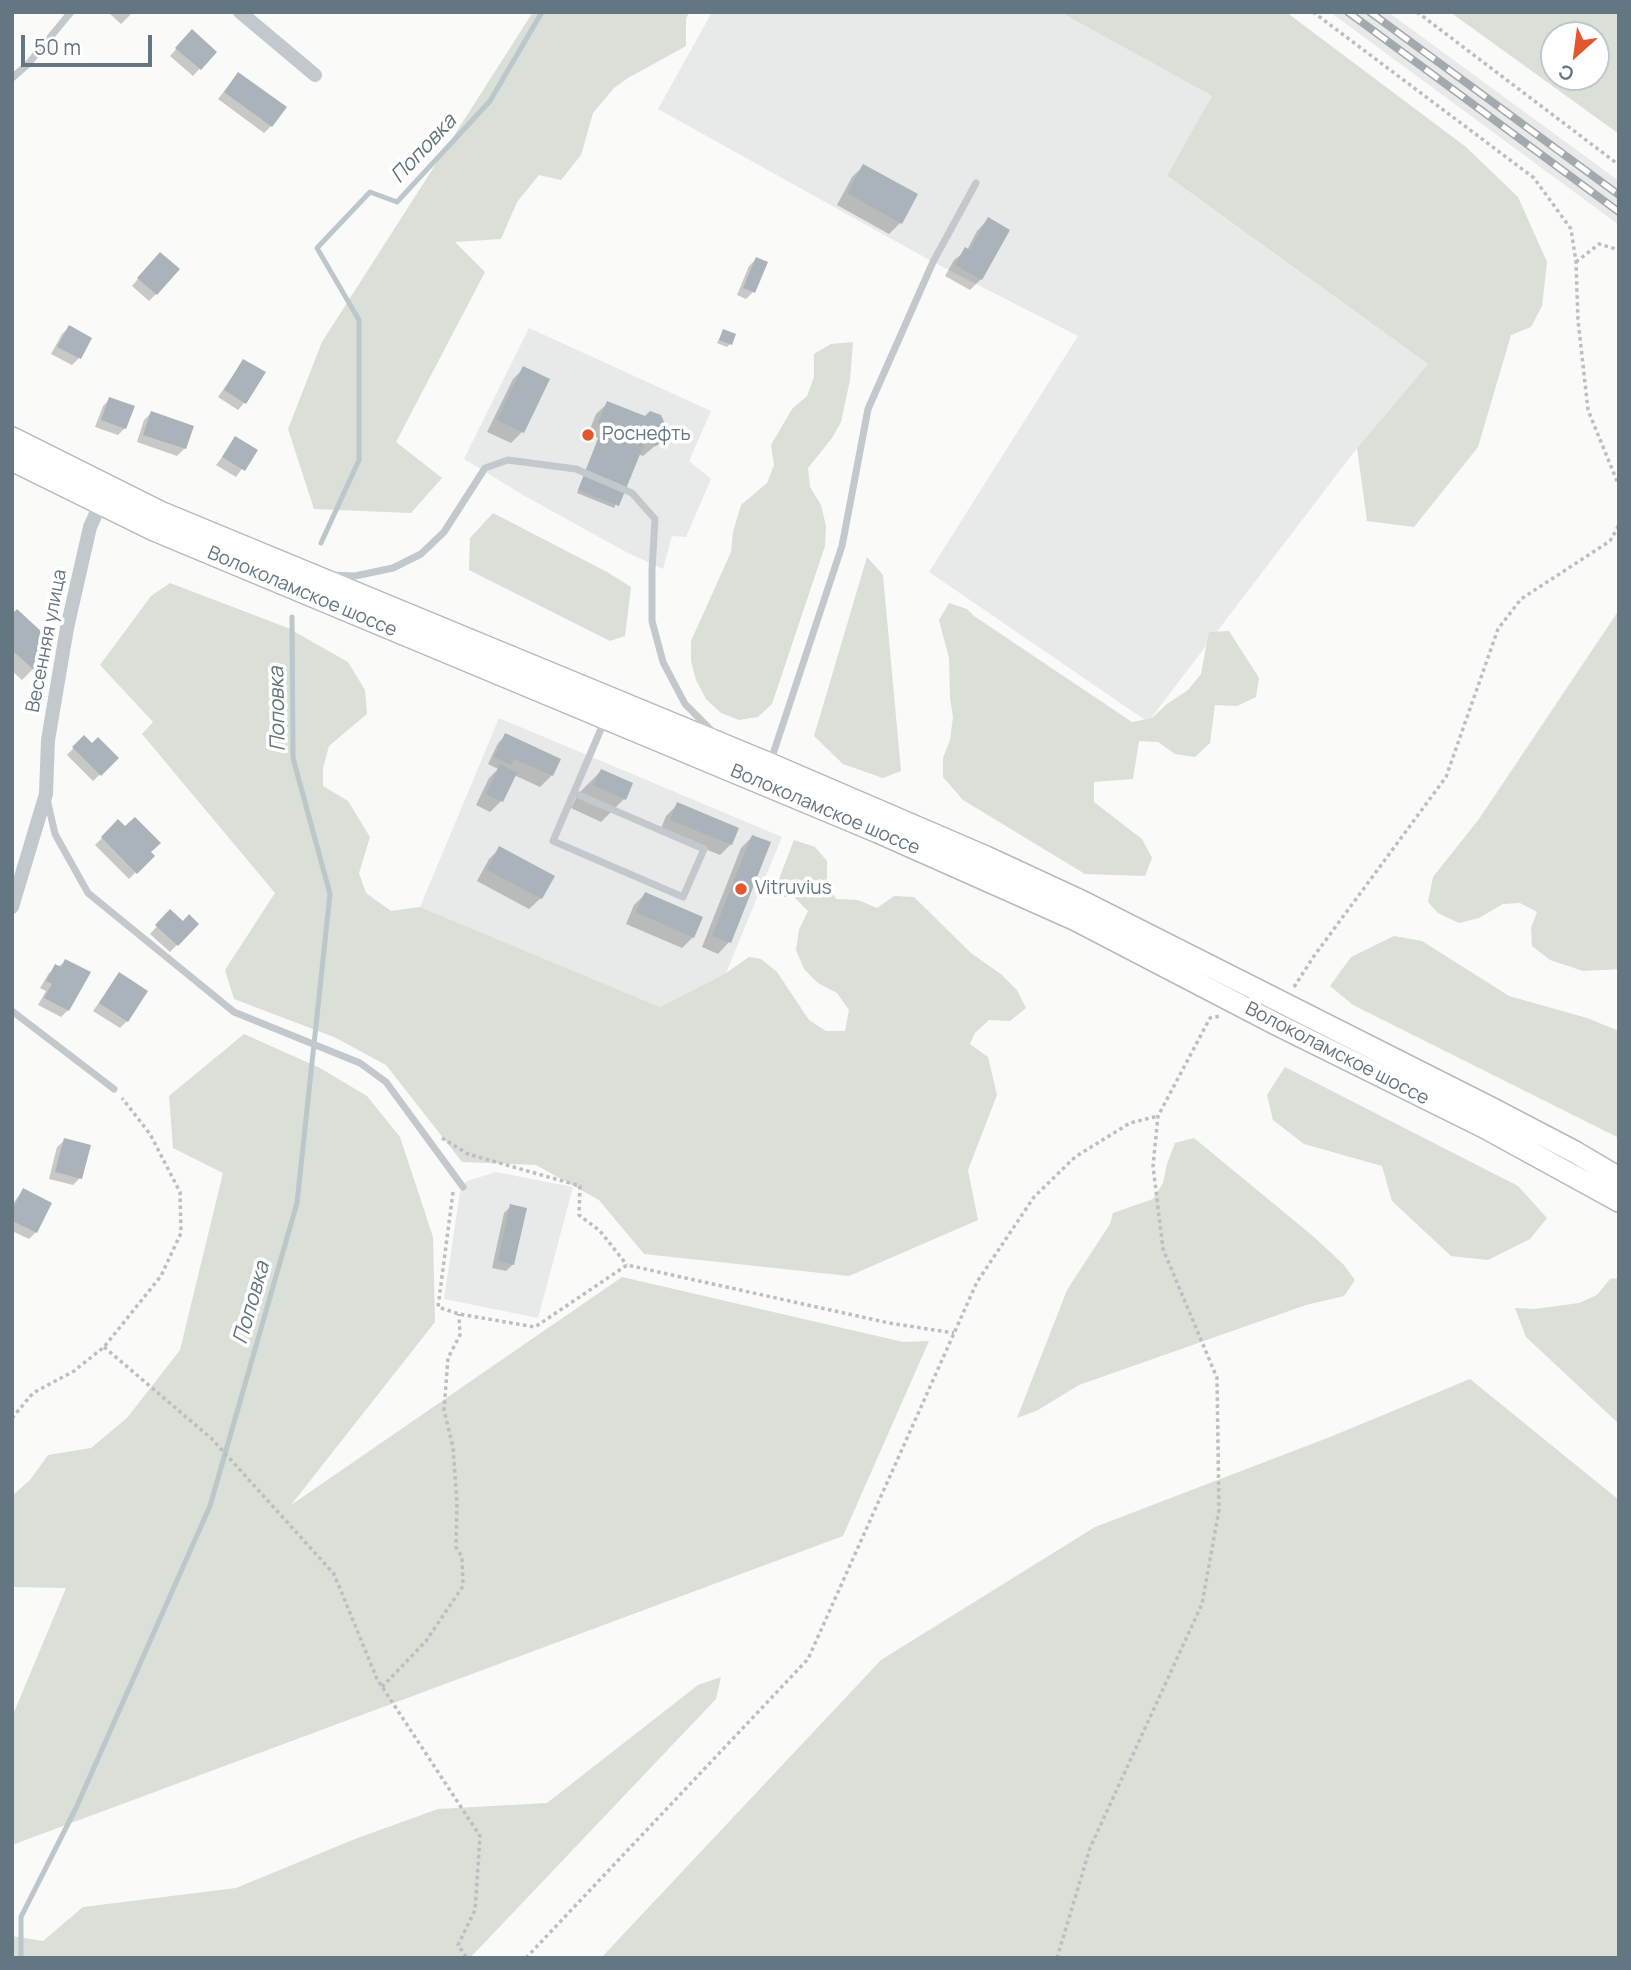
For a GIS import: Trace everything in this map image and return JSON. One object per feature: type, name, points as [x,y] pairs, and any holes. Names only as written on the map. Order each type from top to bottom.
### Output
[{"type":"main road","name":"Волоколамское шоссе","points":[[12,438],[150,507],[727,746],[766,773],[916,848],[1076,920],[1274,1023],[1484,1127],[1619,1201]]},
{"type":"main road","name":"Волоколамское шоссе","points":[[12,460],[100,505],[239,566],[606,718],[766,773],[986,857],[1083,902],[1491,1108],[1619,1178]]},
{"type":"street","points":[[240,12],[315,75]]},
{"type":"street","name":"Весенняя улица","points":[[12,907],[46,794],[48,740],[67,628],[90,527],[100,505]]},
{"type":"lane","points":[[12,78],[28,64],[71,12]]},
{"type":"lane","points":[[766,773],[842,546],[868,410],[933,262],[976,183]]},
{"type":"lane","points":[[310,574],[355,576],[393,568],[421,554],[444,532],[485,468],[508,460],[576,469],[599,478],[632,492],[656,519],[652,621],[663,662],[685,704],[727,746]]},
{"type":"lane","points":[[574,793],[704,849],[683,897],[553,841],[606,718]]},
{"type":"lane","points":[[46,794],[55,834],[88,893],[234,1012],[360,1063],[386,1082],[463,1187]]},
{"type":"lane","points":[[12,1011],[114,1088]]},
{"type":"path","points":[[1313,12],[1534,178],[1571,229],[1577,262],[1578,320],[1588,410],[1619,486]]},
{"type":"path","points":[[1417,12],[1619,165]]},
{"type":"path","points":[[1577,262],[1599,244],[1619,250]]},
{"type":"path","points":[[1283,1005],[1314,956],[1446,777],[1497,629],[1521,598],[1610,541],[1619,525]]},
{"type":"path","points":[[1057,1958],[1090,1848],[1202,1604],[1219,1510],[1217,1378],[1163,1249],[1153,1166],[1158,1116],[1210,1018]]},
{"type":"path","points":[[12,1418],[33,1393],[74,1371],[104,1347],[161,1276],[181,1233],[180,1192],[150,1134],[114,1088]]},
{"type":"path","points":[[526,1958],[808,1659],[977,1282],[1034,1197],[1075,1157],[1130,1123],[1158,1116]]},
{"type":"path","points":[[414,1120],[468,1154],[580,1186],[579,1214],[600,1231],[627,1265],[889,1324],[954,1333]]},
{"type":"path","points":[[455,1176],[438,1307],[459,1314],[535,1327],[627,1265]]},
{"type":"path","points":[[382,1687],[426,1642],[463,1586],[462,1558],[456,1546],[457,1504],[453,1447],[444,1410],[448,1358],[460,1335],[459,1314]]},
{"type":"path","points":[[104,1347],[212,1439],[334,1574],[382,1687],[480,1836],[475,1910],[458,1945],[467,1958]]},
{"type":"shaded area","points":[[533,12],[689,12],[686,19],[686,46],[614,88],[593,113],[581,155],[561,180],[539,175],[517,202],[501,239],[455,242],[485,272],[396,442],[442,478],[411,513],[314,509],[288,429],[322,342]]},
{"type":"shaded area","points":[[712,12],[1060,12],[1212,96],[1168,177],[1428,364],[1357,448],[1148,722],[929,572],[1078,336],[933,262],[658,109]]},
{"type":"shaded area","points":[[1060,12],[1286,12],[1466,147],[1518,197],[1547,262],[1542,306],[1531,327],[1511,335],[1478,447],[1414,527],[1367,521],[1357,448],[1428,364],[1167,176],[1212,96]]},
{"type":"shaded area","points":[[1330,12],[1388,12],[1619,181],[1619,225]]},
{"type":"shaded area","points":[[1450,12],[1619,12],[1619,134],[1559,91],[1610,91],[1610,21],[1540,21],[1540,77]]},
{"type":"shaded area","name":"Роснефть","points":[[529,328],[711,411],[689,461],[711,479],[686,537],[672,536],[663,569],[628,553],[523,495],[464,459]]},
{"type":"shaded area","points":[[853,342],[850,380],[841,422],[808,468],[810,487],[821,505],[826,526],[825,546],[772,704],[758,717],[739,720],[721,713],[706,699],[696,680],[691,661],[691,641],[731,552],[733,532],[741,505],[767,483],[774,465],[771,445],[792,409],[807,396],[814,377],[814,354],[831,344]]},
{"type":"shaded area","points":[[493,513],[631,587],[625,636],[610,641],[469,570],[470,538]]},
{"type":"shaded area","points":[[867,557],[883,575],[901,771],[883,778],[843,764],[814,736]]},
{"type":"shaded area","points":[[170,583],[288,628],[348,662],[365,690],[367,714],[329,746],[323,768],[323,786],[348,801],[370,837],[359,873],[366,893],[391,911],[420,907],[660,1007],[726,973],[749,957],[761,959],[777,972],[809,1020],[826,1031],[845,1031],[849,1010],[837,993],[818,983],[804,969],[796,950],[799,930],[808,911],[794,897],[772,897],[794,840],[815,847],[827,861],[827,882],[836,899],[858,900],[877,908],[894,896],[914,897],[971,953],[1002,975],[1017,990],[1026,1008],[1010,1021],[989,1020],[975,1033],[970,1044],[988,1057],[997,1095],[968,1170],[978,1220],[849,1276],[644,1254],[599,1200],[536,1165],[462,1162],[386,1065],[334,1037],[234,999],[225,970],[275,893],[142,734],[153,722],[100,665],[151,596]]},
{"type":"shaded area","points":[[949,603],[967,609],[1132,722],[1152,718],[1188,690],[1201,674],[1209,632],[1229,631],[1259,678],[1256,697],[1237,706],[1215,705],[1210,743],[1195,757],[1175,754],[1158,742],[1139,741],[1133,779],[1094,782],[1094,802],[1142,839],[1152,858],[1145,876],[1085,874],[963,800],[943,777],[943,758],[950,740],[953,717],[949,658],[939,620]]},
{"type":"shaded area","points":[[1619,610],[1619,969],[1583,971],[1550,960],[1532,946],[1531,928],[1537,912],[1520,903],[1503,904],[1479,918],[1459,923],[1438,913],[1428,902],[1433,877],[1479,819]]},
{"type":"shaded area","points":[[499,718],[782,837],[726,973],[660,1007],[420,907]]},
{"type":"shaded area","points":[[1394,936],[1422,941],[1509,996],[1587,1018],[1619,1031],[1619,1138],[1353,1005],[1330,986],[1351,957]]},
{"type":"shaded area","points":[[244,1034],[320,1068],[367,1096],[400,1137],[433,1237],[435,1322],[291,1505],[622,1277],[903,1342],[929,1341],[843,1536],[12,1845],[12,1717],[66,1588],[12,1587],[12,1496],[30,1480],[48,1455],[91,1448],[127,1418],[180,1350],[223,1173],[173,1148],[169,1096]]},
{"type":"shaded area","points":[[1285,1067],[1518,1186],[1547,1218],[1530,1239],[1488,1260],[1451,1256],[1392,1201],[1382,1166],[1304,1144],[1273,1120],[1267,1095]]},
{"type":"shaded area","points":[[1194,1138],[1314,1237],[1343,1264],[1355,1280],[1344,1296],[1306,1305],[1079,1385],[1038,1410],[1017,1418],[1067,1290],[1110,1224],[1113,1213],[1153,1199],[1163,1183],[1175,1143]]},
{"type":"shaded area","points":[[496,1172],[573,1187],[538,1318],[444,1299],[460,1192],[467,1181]]},
{"type":"shaded area","points":[[1619,1278],[1619,1424],[1526,1337],[1515,1308],[1535,1309],[1579,1303],[1597,1295],[1610,1279]]},
{"type":"shaded area","points":[[1470,1379],[1619,1500],[1619,1958],[601,1958],[881,1660],[1095,1527],[1330,1437]]},
{"type":"shaded area","points":[[721,1677],[716,1699],[470,1958],[12,1958],[12,1936],[43,1941],[83,1907],[236,1888],[355,1839],[438,1809],[547,1803],[698,1685]]},
{"type":"building","points":[[192,29],[217,52],[201,70],[175,48]]},
{"type":"building","points":[[238,72],[287,107],[272,127],[224,92]]},
{"type":"building","points":[[863,164],[918,194],[902,224],[847,193]]},
{"type":"building","points":[[988,217],[1010,230],[982,280],[955,265],[965,247],[970,250]]},
{"type":"building","points":[[160,252],[180,269],[157,295],[137,278]]},
{"type":"building","points":[[756,257],[768,262],[755,293],[743,288]]},
{"type":"building","points":[[69,325],[92,338],[81,359],[57,347]]},
{"type":"building","points":[[723,329],[736,334],[732,345],[719,340]]},
{"type":"building","points":[[243,359],[266,372],[246,404],[224,390]]},
{"type":"building","points":[[523,366],[550,379],[524,433],[497,420]]},
{"type":"building","points":[[109,397],[135,406],[126,429],[101,420]]},
{"type":"building","points":[[607,401],[645,416],[650,411],[661,415],[665,424],[662,442],[656,446],[645,442],[619,506],[578,490],[604,425],[598,423]]},
{"type":"building","points":[[151,411],[194,426],[186,449],[143,435]]},
{"type":"building","points":[[235,436],[258,450],[245,471],[222,457]]},
{"type":"building","points":[[17,609],[44,634],[38,666],[34,670],[12,650],[12,614]]},
{"type":"building","points":[[505,733],[561,759],[553,776],[514,759],[511,765],[494,757]]},
{"type":"building","points":[[84,735],[92,743],[98,737],[119,758],[101,776],[72,747]]},
{"type":"building","points":[[500,764],[517,773],[503,802],[486,794]]},
{"type":"building","points":[[601,769],[633,783],[626,800],[593,785]]},
{"type":"building","points":[[677,802],[739,828],[732,845],[670,820]]},
{"type":"building","points":[[135,817],[161,843],[151,852],[155,856],[137,874],[101,837],[118,819],[125,826]]},
{"type":"building","name":"Vitruvius","points":[[752,835],[771,842],[731,943],[712,936]]},
{"type":"building","points":[[499,846],[555,876],[542,899],[487,870]]},
{"type":"building","points":[[645,892],[703,917],[694,938],[636,912]]},
{"type":"building","points":[[170,909],[183,921],[189,914],[199,924],[178,946],[155,925]]},
{"type":"building","points":[[65,959],[91,972],[69,1011],[44,998],[52,984],[46,981],[55,964],[61,967]]},
{"type":"building","points":[[119,972],[148,991],[128,1022],[99,1003]]},
{"type":"building","points":[[64,1138],[91,1145],[82,1179],[55,1172]]},
{"type":"building","points":[[23,1188],[52,1203],[37,1233],[12,1221],[12,1210]]},
{"type":"building","points":[[510,1204],[527,1208],[514,1265],[498,1261]]},
{"type":"waterway","name":"Поповка","points":[[321,543],[359,460],[359,320],[317,248],[370,192],[397,202],[490,101],[542,12]]},
{"type":"waterway","name":"Поповка","points":[[21,1958],[21,1917],[76,1808],[210,1506],[297,1203],[330,894],[293,758],[292,617]]},
{"type":"railway","points":[[1348,12],[1619,212]]},
{"type":"railway","points":[[1370,12],[1619,195]]},
{"type":"place","name":"Роснефть","points":[[588,435]]},
{"type":"place","name":"Vitruvius","points":[[741,889]]}]
